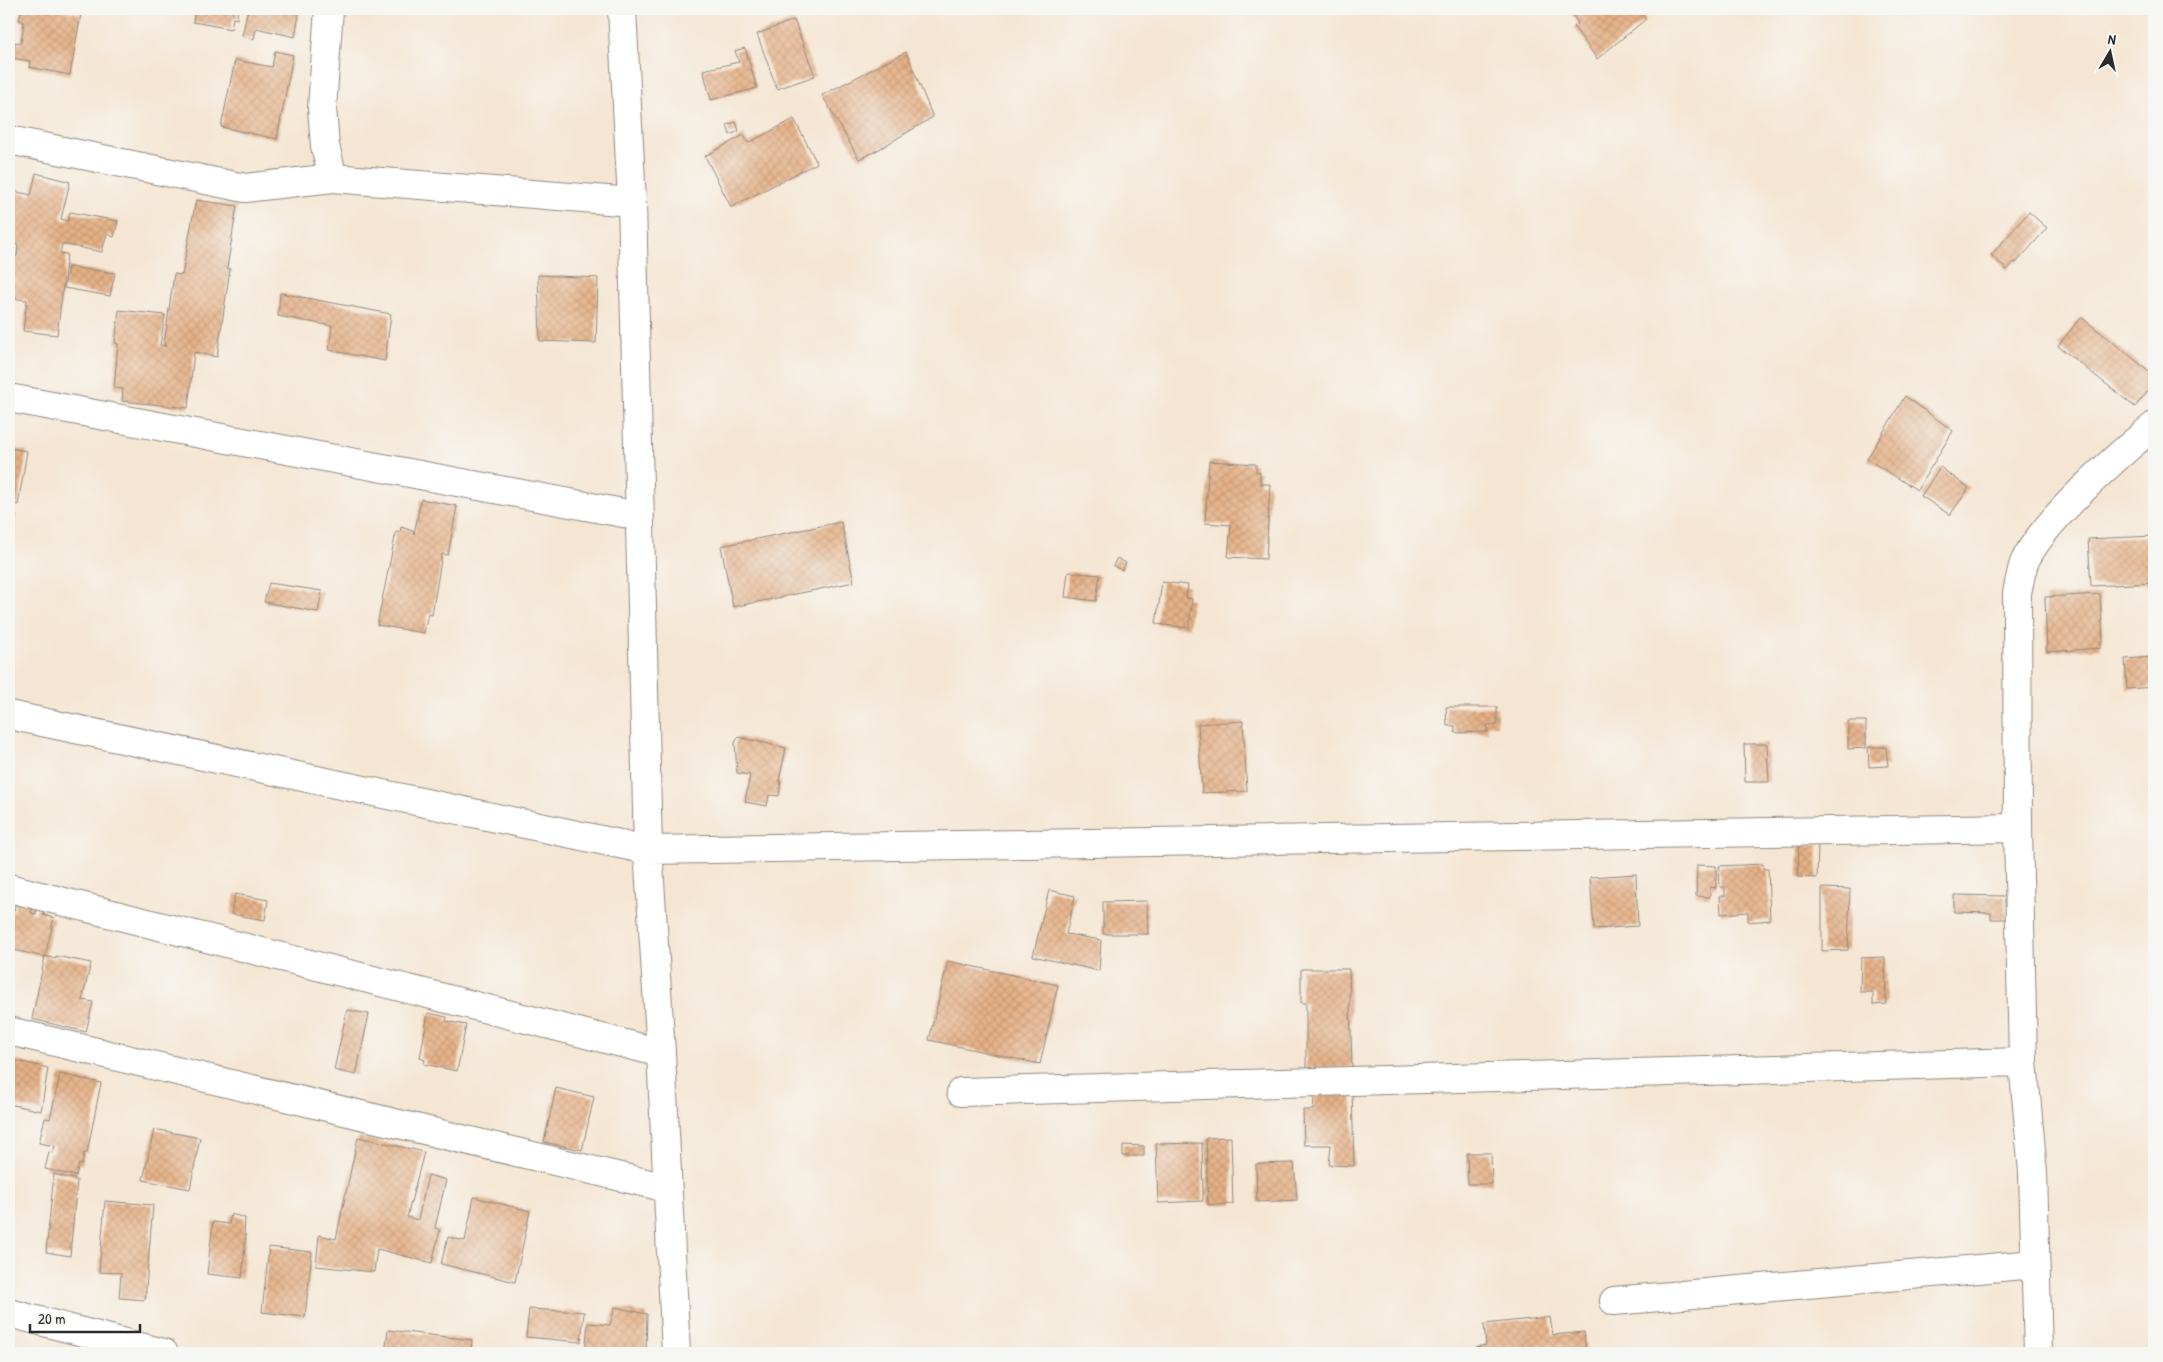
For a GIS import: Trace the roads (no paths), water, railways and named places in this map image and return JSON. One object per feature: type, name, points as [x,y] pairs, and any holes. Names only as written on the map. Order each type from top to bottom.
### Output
[{"type":"street","points":[[330,9],[322,108],[325,146],[333,178]]},
{"type":"street","points":[[622,9],[632,202],[648,850],[661,1053],[676,1353]]},
{"type":"street","points":[[9,140],[245,188],[333,178],[632,202]]},
{"type":"street","points":[[9,398],[639,516]]},
{"type":"street","points":[[2038,1353],[2033,1172],[2023,1062],[2018,828],[2017,593],[2024,563],[2043,533],[2130,446],[2154,426]]},
{"type":"street","points":[[9,715],[648,850],[2018,828]]},
{"type":"street","points":[[9,888],[661,1053]]},
{"type":"street","points":[[9,1031],[667,1188]]},
{"type":"street","points":[[960,1092],[2023,1062]]},
{"type":"street","points":[[1614,1301],[2035,1264]]},
{"type":"street","points":[[9,1313],[164,1353]]}]
